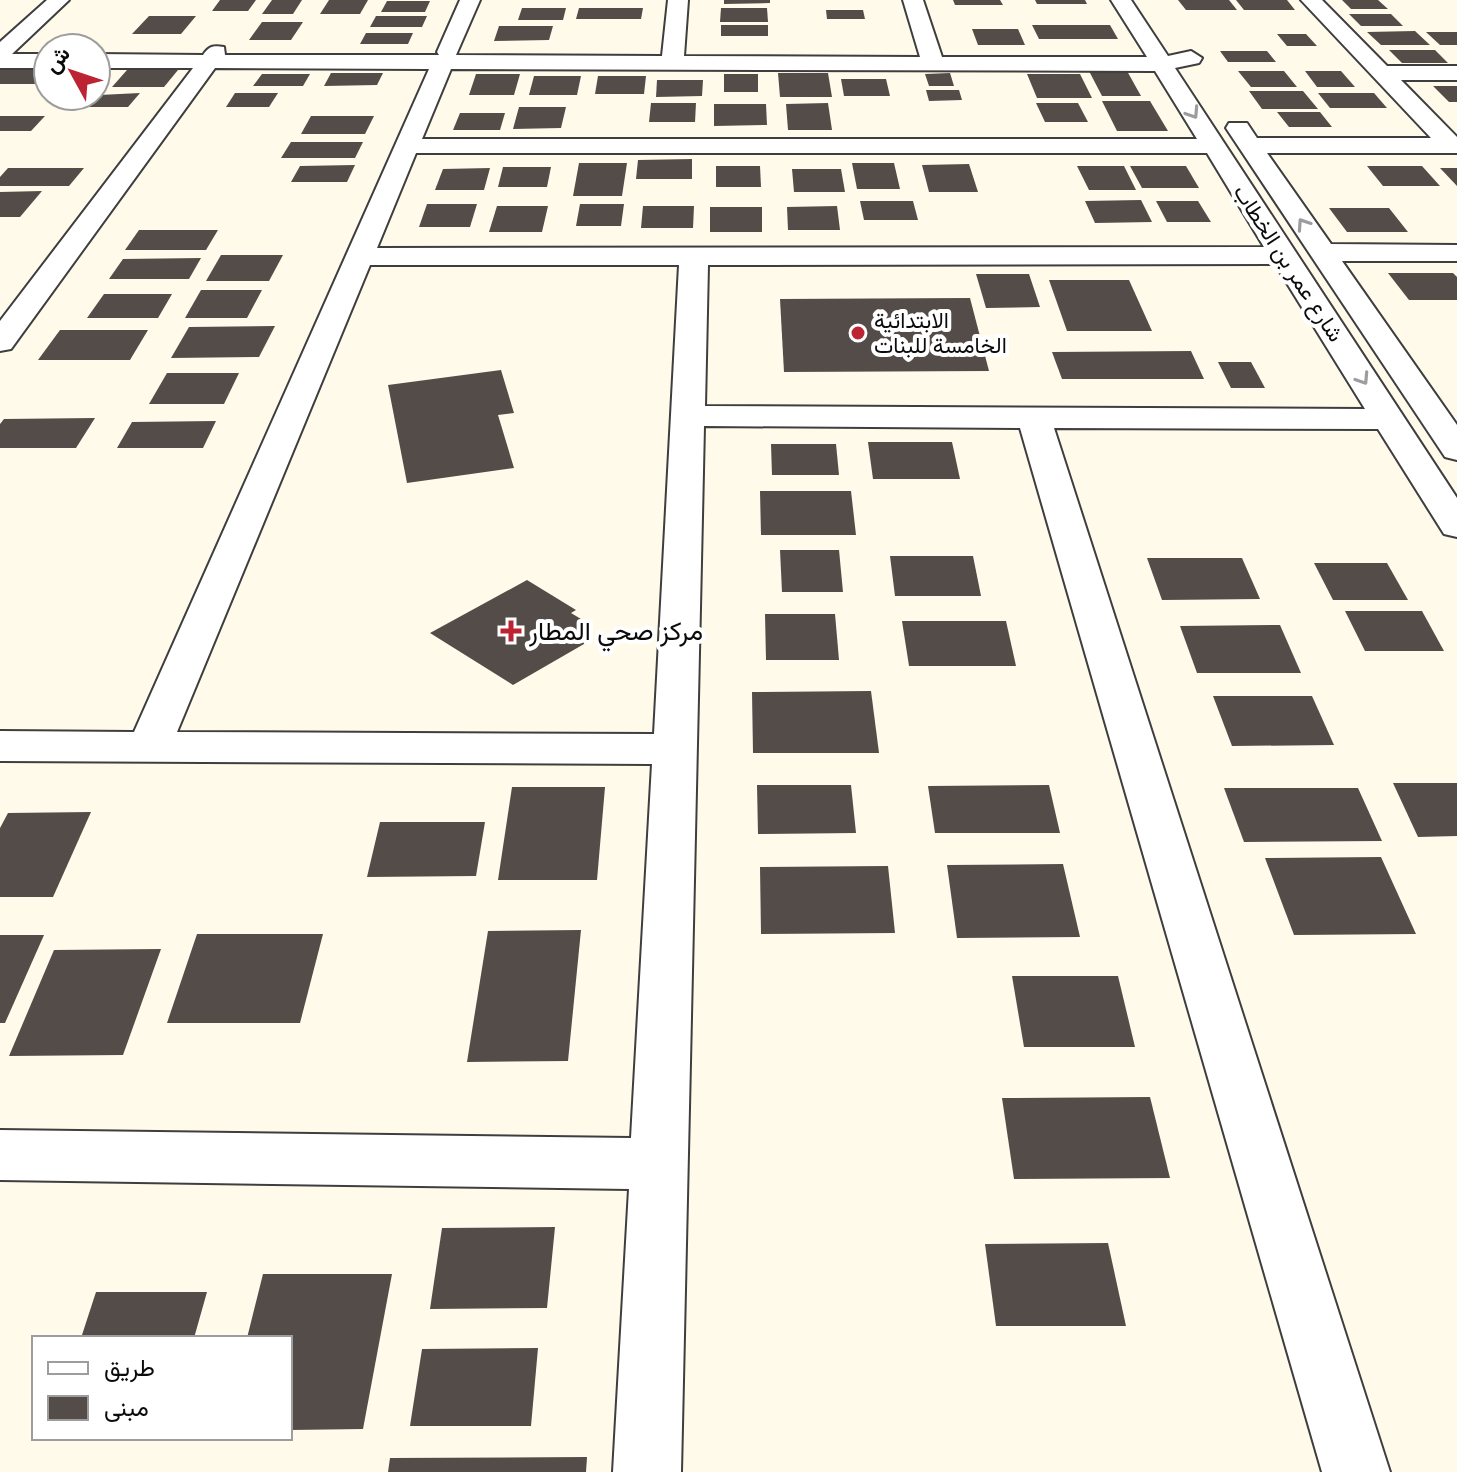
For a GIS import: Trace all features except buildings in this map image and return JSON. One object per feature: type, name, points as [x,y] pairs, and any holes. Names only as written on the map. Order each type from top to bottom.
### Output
[{"type":"street","points":[[1,56],[59,0]]},
{"type":"street","points":[[149,747],[470,0]]},
{"type":"street","points":[[672,58],[678,0]]},
{"type":"street","points":[[913,0],[931,58]]},
{"type":"street","name":"شارع عمر بن الخطاب","points":[[1121,0],[1457,526]]},
{"type":"street","points":[[1150,0],[1207,83]]},
{"type":"street","points":[[1311,0],[1454,146]]},
{"type":"street","points":[[1,56],[32,53]]},
{"type":"street","points":[[112,53],[213,57]]},
{"type":"street","points":[[1,56],[32,59]]},
{"type":"street","points":[[0,342],[213,57]]},
{"type":"street","points":[[112,60],[213,57],[1191,58]]},
{"type":"street","points":[[1381,73],[1457,73]]},
{"type":"street","name":"شارع عمر بن الخطاب","points":[[1224,108],[1457,450]]},
{"type":"street","points":[[1249,145],[1454,146]]},
{"type":"street","points":[[407,146],[1215,146]]},
{"type":"street","points":[[1322,252],[1457,253]]},
{"type":"street","points":[[360,257],[1284,255]]},
{"type":"street","points":[[647,1472],[694,257]]},
{"type":"street","points":[[688,416],[1389,419]]},
{"type":"street","points":[[1034,417],[1356,1472]]},
{"type":"street","points":[[0,746],[675,749]]},
{"type":"street","points":[[0,1155],[659,1164]]},
{"type":"place","name":"الابتدائية الخامسة للبنات","points":[[858,333]]},
{"type":"place","name":"مركز صحي المطار","points":[[511,631]]}]
